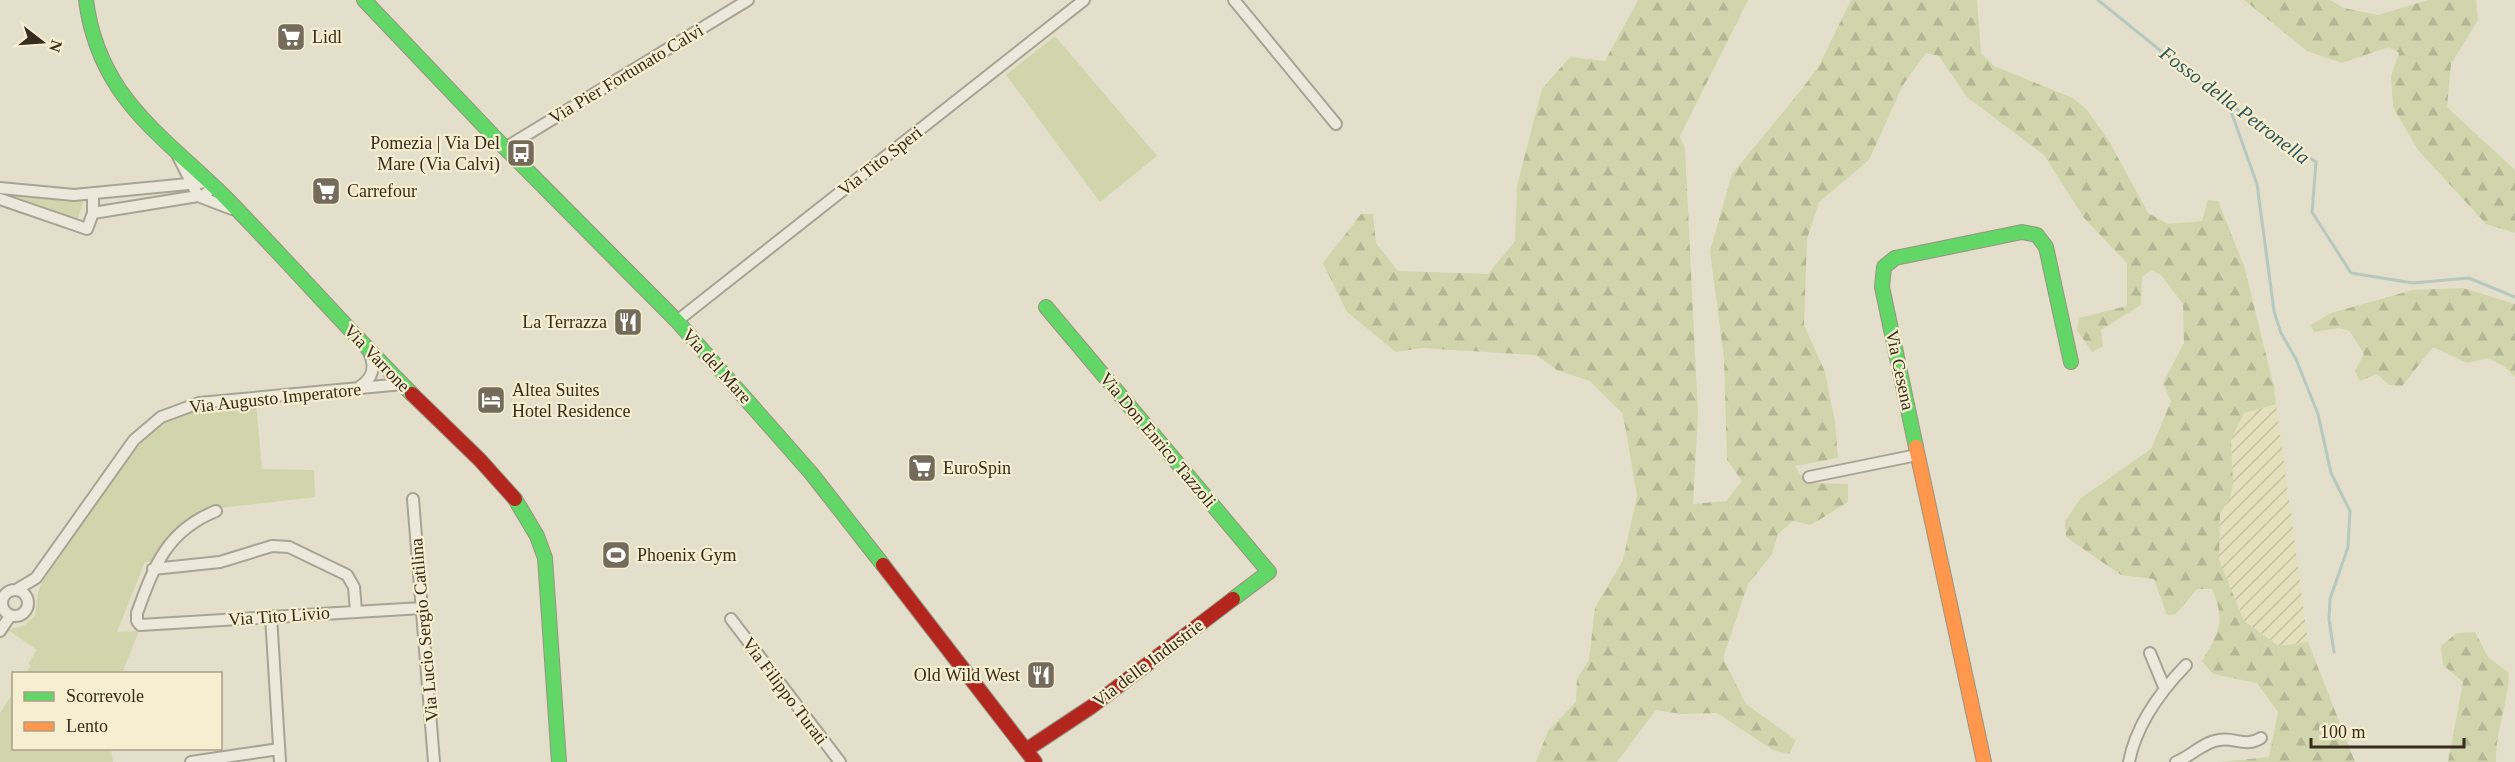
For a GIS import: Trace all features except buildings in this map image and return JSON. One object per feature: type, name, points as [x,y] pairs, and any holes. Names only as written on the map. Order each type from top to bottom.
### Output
[{"type":"street","name":"Via Varrone","points":[[86,0],[93,36],[112,79],[136,109],[514,498],[529,519],[541,543],[546,568],[559,762]]},
{"type":"street","name":"Via del Mare","points":[[364,0],[505,148],[676,321],[757,409],[811,473],[1035,762]]},
{"type":"street","name":"Via Pier Fortunato Calvi","points":[[505,148],[748,0]]},
{"type":"street","name":"Via Tito Speri","points":[[676,321],[1084,0]]},
{"type":"street","points":[[1234,0],[1336,124]]},
{"type":"street","points":[[174,148],[198,196],[237,211]]},
{"type":"street","points":[[170,185],[178,176],[180,162]]},
{"type":"street","points":[[1,193],[74,195],[210,183],[207,194],[93,213]]},
{"type":"street","points":[[1,193],[87,229],[93,213],[93,194]]},
{"type":"street","name":"Via Cesena","points":[[1984,762],[1882,287],[1882,271],[1885,265],[1892,259],[2022,232],[2031,231],[2038,234],[2047,250],[2071,362]]},
{"type":"street","name":"Via Don Enrico Tazzoli","points":[[1046,307],[1269,572]]},
{"type":"street","points":[[358,388],[369,380],[373,371],[373,362],[366,347]]},
{"type":"street","name":"Via Augusto Imperatore","points":[[10,616],[2,607],[1,598],[9,591],[16,590],[36,578],[129,446],[146,428],[161,417],[199,403],[403,384]]},
{"type":"street","points":[[1809,477],[1917,455]]},
{"type":"street","name":"Via Lucio Sergio Catilina","points":[[413,499],[434,762]]},
{"type":"street","points":[[153,569],[166,549],[185,528],[201,517],[216,511]]},
{"type":"street","points":[[153,569],[220,562],[268,547],[289,547],[347,575],[354,587],[356,611]]},
{"type":"street","name":"Via Tito Livio","points":[[153,569],[137,613],[138,623],[147,626],[271,616],[422,608]]},
{"type":"street","name":"Via delle Industrie","points":[[1026,750],[1091,707],[1269,572]]},
{"type":"street","points":[[0,631],[10,616],[20,616],[28,606],[25,595],[16,590]]},
{"type":"street","points":[[271,616],[280,762]]},
{"type":"street","name":"Via Filippo Turati","points":[[731,619],[840,762]]},
{"type":"street","points":[[2150,653],[2165,689]]},
{"type":"street","points":[[2129,762],[2139,730],[2165,689],[2186,665]]},
{"type":"street","points":[[2175,762],[2215,741],[2229,740],[2249,744],[2261,738]]},
{"type":"street","points":[[191,762],[279,749]]},
{"type":"shaded area","points":[[2276,404],[2308,642],[2279,646],[2244,621],[2219,560],[2220,514],[2230,498],[2233,484],[2231,440],[2244,413]]},
{"type":"green space","points":[[1638,0],[1748,0],[1680,136],[1685,149],[1698,415],[1693,504],[1726,501],[1742,481],[1727,460],[1724,358],[1710,251],[1732,174],[1820,64],[1851,0],[1977,0],[1981,53],[1994,66],[2073,98],[2087,110],[2109,141],[2148,213],[2168,224],[2202,221],[2208,200],[2218,201],[2244,266],[2274,387],[2276,404],[2244,413],[2231,440],[2233,484],[2230,498],[2220,514],[2219,560],[2244,621],[2279,646],[2308,642],[2355,762],[2221,762],[2269,757],[2278,712],[2257,683],[2213,674],[2202,661],[2219,626],[2219,610],[2212,589],[2197,589],[2176,614],[2167,615],[2154,579],[2121,575],[2066,537],[2065,521],[2081,498],[2151,449],[2171,401],[2163,383],[2184,343],[2183,304],[2161,275],[2151,270],[2142,277],[2141,305],[2101,330],[2103,346],[2092,352],[2077,330],[2079,318],[2127,306],[2127,263],[2084,218],[2044,155],[1967,97],[1939,56],[1926,53],[1903,85],[1869,160],[1819,202],[1807,239],[1804,325],[1825,372],[1835,422],[1838,458],[1795,466],[1806,483],[1848,484],[1848,502],[1811,525],[1793,521],[1778,534],[1772,554],[1748,584],[1723,658],[1746,704],[1796,740],[1789,754],[1773,750],[1717,713],[1682,714],[1656,710],[1617,762],[1536,762],[1548,731],[1576,702],[1577,679],[1589,660],[1595,608],[1623,560],[1637,496],[1623,414],[1590,381],[1557,370],[1536,355],[1422,348],[1396,352],[1347,312],[1323,263],[1361,214],[1373,214],[1376,243],[1398,271],[1488,274],[1515,241],[1517,186],[1542,89],[1570,57],[1605,61]]},
{"type":"green space","points":[[2244,0],[2330,0],[2344,8],[2378,15],[2428,0],[2476,0],[2478,20],[2451,64],[2447,107],[2515,170],[2515,233],[2486,224],[2418,150],[2393,107],[2391,76],[2399,53],[2389,47],[2342,63],[2307,51]]},
{"type":"green space","points":[[1055,36],[1157,156],[1100,202],[1006,75]]},
{"type":"green space","points":[[9,196],[70,200],[85,197],[76,224],[9,200]]},
{"type":"green space","points":[[2463,288],[2515,304],[2515,377],[2505,367],[2488,358],[2467,363],[2433,347],[2402,386],[2389,385],[2377,374],[2360,381],[2355,371],[2364,354],[2350,331],[2339,328],[2314,332],[2311,325],[2331,313],[2413,290]]},
{"type":"green space","points":[[256,403],[262,469],[314,470],[315,497],[210,509],[157,562],[145,562],[117,632],[139,631],[122,672],[27,672],[31,666],[28,664],[37,650],[8,630],[23,626],[35,616],[38,592],[42,582],[115,476],[139,446],[154,430],[191,412]]},
{"type":"green space","points":[[2475,632],[2488,657],[2509,673],[2497,740],[2496,762],[2448,762],[2463,682],[2443,665],[2441,646],[2457,633]]},
{"type":"green space","points":[[12,695],[12,750],[111,750],[113,762],[0,762],[0,713]]},
{"type":"waterway","name":"Fosso della Petronella","points":[[2098,0],[2214,94],[2316,162],[2312,212],[2351,273],[2413,283],[2469,278],[2515,297]]},
{"type":"waterway","points":[[2228,103],[2257,184],[2274,311],[2281,333],[2296,359],[2318,414],[2331,473],[2350,511],[2348,547],[2330,599],[2329,620],[2334,652]]},
{"type":"traffic: fast","points":[[86,0],[93,35],[102,57],[113,79],[130,104],[155,132],[224,196],[412,394]]},
{"type":"traffic: fast","points":[[364,0],[505,148],[677,321],[811,473],[883,565]]},
{"type":"traffic: fast","points":[[1916,447],[1882,287],[1884,267],[1895,258],[2022,232],[2037,235],[2046,247],[2071,362]]},
{"type":"traffic: fast","points":[[1046,307],[1269,572],[1233,599]]},
{"type":"traffic: fast","points":[[515,499],[537,536],[545,558],[559,762]]},
{"type":"traffic: slow","points":[[1916,447],[1984,762]]},
{"type":"traffic: jam","points":[[412,394],[480,460],[515,499]]},
{"type":"traffic: jam","points":[[883,565],[1035,762]]},
{"type":"traffic: jam","points":[[1026,750],[1091,707],[1233,599]]},
{"type":"place","name":"Lidl","points":[[291,37]]},
{"type":"place","name":"Pomezia | Via Del Mare (Via Calvi)","points":[[521,153]]},
{"type":"place","name":"Carrefour","points":[[326,191]]},
{"type":"place","name":"La Terrazza","points":[[628,322]]},
{"type":"place","name":"Altea Suites Hotel Residence","points":[[491,400]]},
{"type":"place","name":"EuroSpin","points":[[922,468]]},
{"type":"place","name":"Phoenix Gym","points":[[616,555]]},
{"type":"place","name":"Old Wild West","points":[[1041,675]]}]
